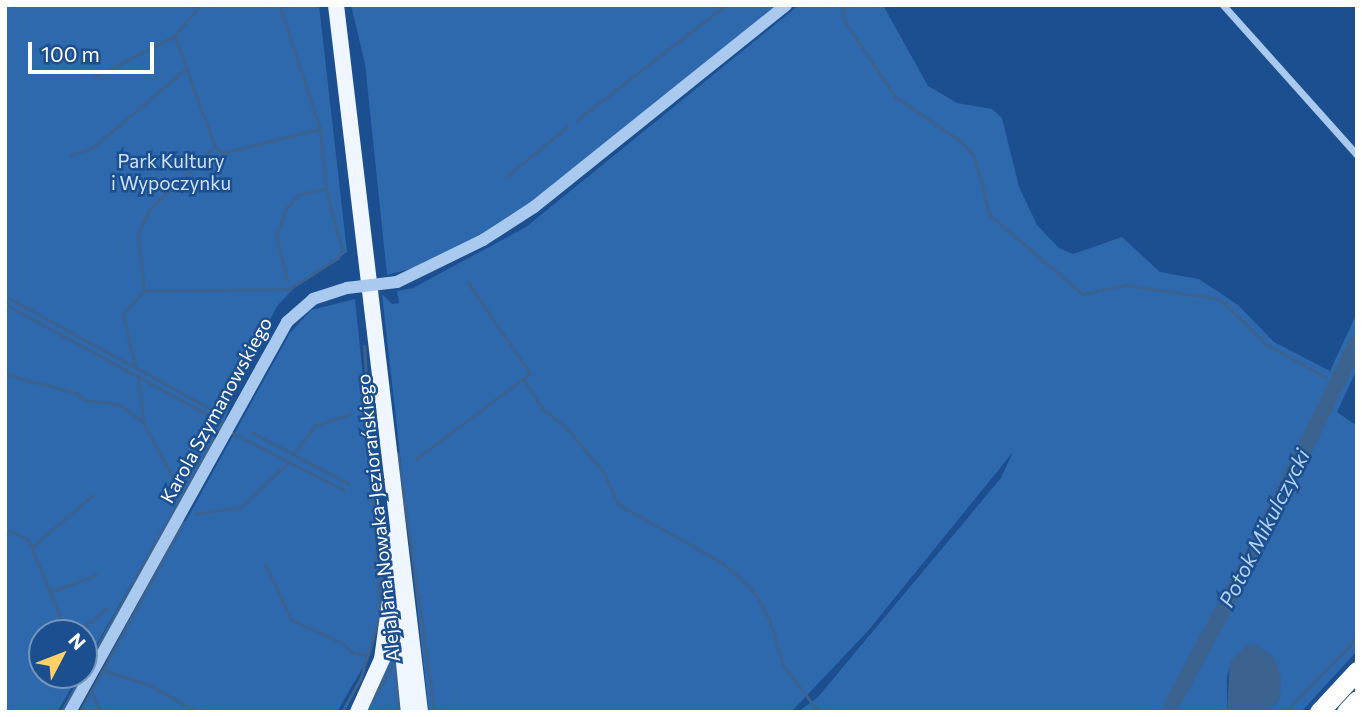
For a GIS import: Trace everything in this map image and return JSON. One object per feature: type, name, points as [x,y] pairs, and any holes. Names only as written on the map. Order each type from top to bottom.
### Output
[{"type":"highway","points":[[1319,712],[1357,671]]},
{"type":"highway","points":[[1346,712],[1357,700]]},
{"type":"main road","name":"Aleja Jana Nowaka-Jeziorańskiego","points":[[336,5],[373,321],[379,342],[421,712]]},
{"type":"main road","name":"Aleja Jana Nowaka-Jeziorańskiego","points":[[373,321],[371,341],[409,712]]},
{"type":"main road","points":[[358,712],[372,687],[388,633],[391,528]]},
{"type":"street","name":"Karola Szymanowskiego","points":[[69,712],[287,322],[313,299],[347,288],[397,282],[482,240],[534,207],[786,5]]},
{"type":"street","points":[[1223,5],[1357,155]]},
{"type":"green space","name":"Park Kultury i Wypoczynku","points":[[5,5],[319,5],[347,252],[297,285],[278,305],[243,368],[223,425],[98,642],[98,619],[28,619],[28,689],[71,689],[57,712],[5,712]]},
{"type":"green space","points":[[351,5],[776,5],[618,137],[514,216],[466,245],[417,267],[387,275],[365,64]]},
{"type":"green space","points":[[799,5],[883,5],[928,86],[957,103],[992,109],[1002,118],[1019,187],[1037,225],[1059,248],[1073,254],[1122,237],[1160,272],[1199,279],[1238,305],[1274,342],[1330,371],[1357,313],[1357,369],[1337,412],[1357,426],[1357,651],[1301,712],[1268,712],[1280,699],[1239,652],[1227,675],[1227,712],[798,712],[818,697],[1001,478],[1013,452],[867,632],[791,712],[429,712],[382,294],[392,304],[399,303],[397,291],[413,288],[526,227]]},
{"type":"green space","points":[[355,299],[385,593],[371,653],[337,712],[80,712],[93,689],[98,689],[98,680],[290,333],[311,310]]},
{"type":"green space","points":[[393,624],[403,712],[362,712]]},
{"type":"shaded area","points":[[1255,644],[1274,657],[1281,677],[1280,699],[1268,712],[1227,712],[1230,662],[1244,647]]},
{"type":"waterway","points":[[201,5],[175,36],[215,146],[222,153],[320,129]]},
{"type":"waterway","points":[[135,367],[123,314],[144,291],[289,289],[338,258],[342,250],[326,191],[320,129],[279,5]]},
{"type":"waterway","points":[[577,120],[726,5]]},
{"type":"waterway","points":[[843,5],[844,20],[896,97],[962,142],[974,155],[990,215],[1083,294],[1125,285],[1220,299],[1266,344],[1326,377]]},
{"type":"waterway","points":[[95,76],[175,36]]},
{"type":"waterway","points":[[70,155],[92,148],[187,68]]},
{"type":"waterway","points":[[507,176],[567,127]]},
{"type":"waterway","points":[[144,291],[138,235],[149,210],[214,147]]},
{"type":"waterway","points":[[287,280],[276,236],[286,209],[298,195],[326,188]]},
{"type":"waterway","points":[[468,282],[530,373],[524,379],[542,408],[564,425],[604,472],[618,504],[723,563],[753,590],[770,620],[784,666],[819,712]]},
{"type":"waterway","points":[[5,296],[222,415]]},
{"type":"waterway","points":[[5,304],[223,423],[98,647]]},
{"type":"waterway","name":"Potok Mikulczycki","points":[[1168,712],[1247,565],[1357,342]]},
{"type":"waterway","points":[[342,712],[360,680],[380,614],[364,346]]},
{"type":"waterway","points":[[5,374],[76,393],[85,400],[119,404],[144,423],[183,496]]},
{"type":"waterway","points":[[138,376],[144,422]]},
{"type":"waterway","points":[[416,459],[523,379]]},
{"type":"waterway","name":"Potok Mikulczycki","points":[[1333,381],[1337,383]]},
{"type":"waterway","points":[[293,454],[316,425],[350,414]]},
{"type":"waterway","points":[[252,432],[349,484]]},
{"type":"waterway","points":[[195,514],[241,507],[289,462],[231,433]]},
{"type":"waterway","points":[[398,453],[435,712]]},
{"type":"waterway","points":[[289,462],[344,490]]},
{"type":"waterway","points":[[32,547],[92,496]]},
{"type":"waterway","points":[[80,712],[183,522]]},
{"type":"waterway","points":[[5,528],[29,540],[61,619]]},
{"type":"waterway","points":[[266,565],[292,620],[345,644],[351,652],[367,655]]},
{"type":"waterway","points":[[50,592],[96,575]]},
{"type":"waterway","points":[[94,619],[106,609]]},
{"type":"waterway","points":[[394,635],[399,712]]},
{"type":"waterway","points":[[1285,712],[1357,638]]},
{"type":"waterway","points":[[372,700],[392,667]]},
{"type":"waterway","points":[[103,670],[150,685],[198,712]]},
{"type":"waterway","points":[[61,712],[74,689]]},
{"type":"waterway","points":[[92,693],[101,712]]}]
